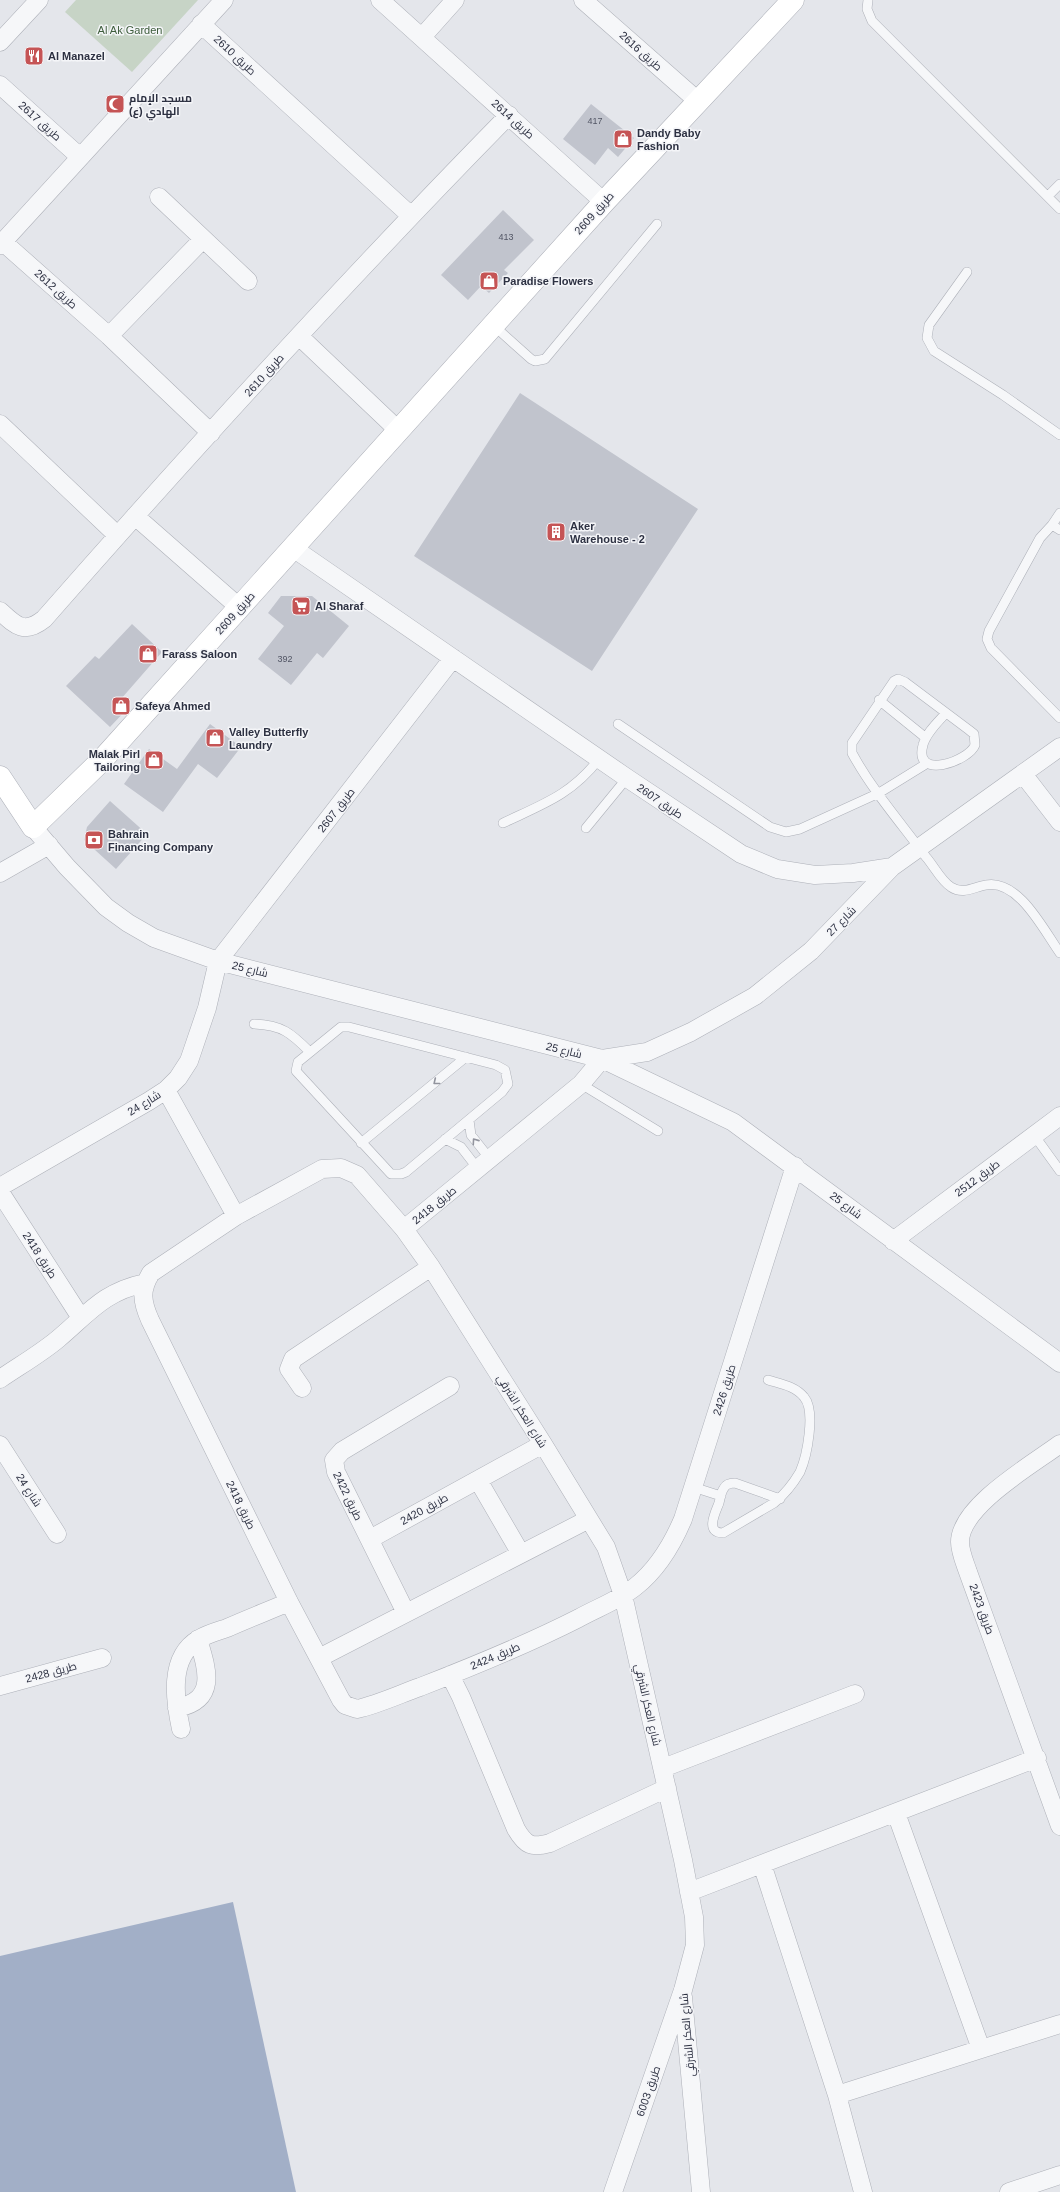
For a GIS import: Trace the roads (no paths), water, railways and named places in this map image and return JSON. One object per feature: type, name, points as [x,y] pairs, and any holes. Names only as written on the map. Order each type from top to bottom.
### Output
[{"type":"street","points":[[0,42],[38,0]]},
{"type":"street","points":[[2,244],[80,156],[224,0]]},
{"type":"street","name":"طريق 2614","points":[[380,0],[604,202]]},
{"type":"street","points":[[422,37],[455,0]]},
{"type":"street","name":"طريق 2616","points":[[583,0],[699,102]]},
{"type":"street","name":"طريق 2609","points":[[34,827],[102,760],[240,608],[493,324],[604,202],[793,0]]},
{"type":"street","name":"طريق 2610","points":[[201,24],[410,215]]},
{"type":"street","name":"طريق 2617","points":[[0,85],[80,156]]},
{"type":"street","name":"طريق 2610","points":[[0,611],[16,626],[30,626],[44,619],[134,516],[410,215],[509,115]]},
{"type":"street","points":[[159,197],[248,281]]},
{"type":"street","points":[[109,336],[203,239]]},
{"type":"street","name":"طريق 2612","points":[[2,244],[109,336],[211,432]]},
{"type":"street","points":[[299,336],[398,430]]},
{"type":"street","points":[[0,424],[117,535]]},
{"type":"street","points":[[134,516],[240,608]]},
{"type":"street","name":"طريق 2607","points":[[293,548],[599,759],[742,854],[777,869],[815,875],[834,875],[892,867]]},
{"type":"street","name":"طريق 2607","points":[[218,961],[453,658]]},
{"type":"street","name":"شارع 27","points":[[602,1059],[647,1052],[691,1032],[755,996],[811,951],[892,867],[1060,747]]},
{"type":"street","points":[[1023,774],[1060,822]]},
{"type":"street","points":[[0,777],[34,827]]},
{"type":"street","name":"شارع 25","points":[[34,827],[101,902],[128,923],[154,938],[218,961],[602,1059],[733,1122],[1060,1363]]},
{"type":"street","points":[[0,873],[49,845]]},
{"type":"street","name":"شارع 24","points":[[0,1187],[166,1090],[178,1078],[189,1061],[197,1042],[218,961]]},
{"type":"street","name":"طريق 2418","points":[[364,1708],[350,1708],[341,1700],[289,1602],[150,1320],[144,1306],[142,1294],[145,1283],[151,1273],[236,1216],[322,1169],[341,1168],[357,1175],[404,1229],[581,1084],[602,1059]]},
{"type":"street","points":[[166,1090],[236,1216]]},
{"type":"street","name":"طريق 2512","points":[[893,1241],[1060,1116]]},
{"type":"street","name":"طريق 2426","points":[[623,1595],[651,1573],[675,1538],[693,1487],[794,1166]]},
{"type":"street","name":"طريق 2418","points":[[0,1192],[81,1318]]},
{"type":"street","name":"شارع العكر الشرقي","points":[[404,1229],[431,1267],[589,1519],[613,1563],[623,1595],[663,1768],[694,1917],[695,1945],[683,1990],[701,2192]]},
{"type":"street","points":[[302,1388],[289,1369],[293,1359],[431,1267]]},
{"type":"street","points":[[0,1380],[58,1339],[97,1303],[114,1293],[145,1283]]},
{"type":"street","name":"طريق 2422","points":[[406,1613],[336,1472],[334,1460],[342,1451],[450,1386]]},
{"type":"street","name":"طريق 2420","points":[[370,1539],[543,1444]]},
{"type":"street","name":"طريق 2423","points":[[1058,1815],[968,1572],[960,1542],[966,1521],[980,1503],[1060,1444]]},
{"type":"street","name":"شارع 24","points":[[0,1445],[57,1534]]},
{"type":"street","points":[[478,1480],[521,1554]]},
{"type":"street","points":[[319,1658],[589,1519]]},
{"type":"street","name":"طريق 2424","points":[[364,1708],[450,1676],[565,1625],[623,1595]]},
{"type":"street","points":[[181,1729],[177,1708],[176,1688],[180,1665],[185,1651],[198,1640],[289,1602]]},
{"type":"street","points":[[177,1708],[193,1703],[200,1697],[208,1681],[208,1672],[198,1640]]},
{"type":"street","name":"طريق 2428","points":[[0,1686],[102,1658]]},
{"type":"street","points":[[450,1676],[461,1696],[516,1829],[523,1841],[536,1847],[550,1843],[667,1788]]},
{"type":"street","points":[[663,1768],[855,1694]]},
{"type":"street","points":[[690,1892],[1037,1758]]},
{"type":"street","points":[[896,1813],[981,2049]]},
{"type":"street","points":[[762,1864],[837,2096],[862,2192]]},
{"type":"street","name":"طريق 6003","points":[[613,2192],[683,1990]]},
{"type":"street","points":[[837,2096],[1060,2024]]},
{"type":"street","points":[[1009,2192],[1060,2174]]},
{"type":"lane","points":[[868,0],[867,8],[872,21],[1060,209]]},
{"type":"lane","points":[[1048,196],[1060,184]]},
{"type":"lane","points":[[493,324],[531,359],[535,361],[545,359],[657,224]]},
{"type":"lane","points":[[967,272],[929,325],[927,332],[929,345],[940,355],[1003,395],[1060,435]]},
{"type":"lane","points":[[1060,513],[1052,525],[1040,538],[989,631],[987,639],[990,648],[1060,718]]},
{"type":"lane","points":[[1052,525],[1060,530]]},
{"type":"lane","points":[[618,724],[778,830],[793,831],[879,793],[926,764],[934,766],[964,756],[973,750],[976,745],[974,734],[901,680],[898,679],[891,684],[852,743],[851,748],[854,757],[879,793],[918,847],[952,888],[964,891],[981,886],[996,884],[1012,890],[1024,903],[1060,953]]},
{"type":"lane","points":[[880,700],[926,738]]},
{"type":"lane","points":[[926,764],[922,752],[926,738],[946,713]]},
{"type":"lane","points":[[503,823],[568,792],[585,777],[599,759]]},
{"type":"lane","points":[[586,828],[627,778]]},
{"type":"lane","points":[[254,1024],[270,1024],[286,1030],[310,1052]]},
{"type":"lane","points":[[345,1026],[466,1057],[501,1067],[505,1070],[508,1079],[502,1092],[406,1172],[396,1175],[387,1170],[361,1143],[296,1071],[298,1062],[334,1031],[345,1026]]},
{"type":"lane","points":[[361,1143],[466,1057]]},
{"type":"lane","points":[[581,1084],[658,1131]]},
{"type":"lane","points":[[468,1120],[471,1135],[484,1164]]},
{"type":"lane","points":[[1034,1135],[1060,1171]]},
{"type":"lane","points":[[445,1139],[461,1147],[484,1164]]},
{"type":"lane","points":[[768,1380],[792,1388],[800,1392],[805,1398],[811,1414],[803,1464],[793,1482],[780,1498],[727,1531],[719,1533],[716,1532],[712,1525],[721,1496],[726,1486],[735,1483],[780,1498]]},
{"type":"lane","points":[[693,1487],[721,1496]]},
{"type":"water","points":[[233,1902],[296,2192],[0,2192],[0,1956]]},
{"type":"place","name":"Al Manazel","points":[[34,56]]},
{"type":"place","name":"مسجد الإمام الهادي (ع)","points":[[115,104]]},
{"type":"place","name":"Dandy Baby Fashion","points":[[623,139]]},
{"type":"place","name":"Paradise Flowers","points":[[489,281]]},
{"type":"place","name":"Aker Warehouse - 2","points":[[556,532]]},
{"type":"place","name":"Al Sharaf","points":[[301,606]]},
{"type":"place","name":"Farass Saloon","points":[[148,654]]},
{"type":"place","name":"Safeya Ahmed","points":[[121,706]]},
{"type":"place","name":"Valley Butterfly Laundry","points":[[215,738]]},
{"type":"place","name":"Malak Pirl Tailoring","points":[[154,760]]},
{"type":"place","name":"Bahrain Financing Company","points":[[94,840]]},
{"type":"park label","name":"Al Ak Garden","points":[[130,30]]}]
